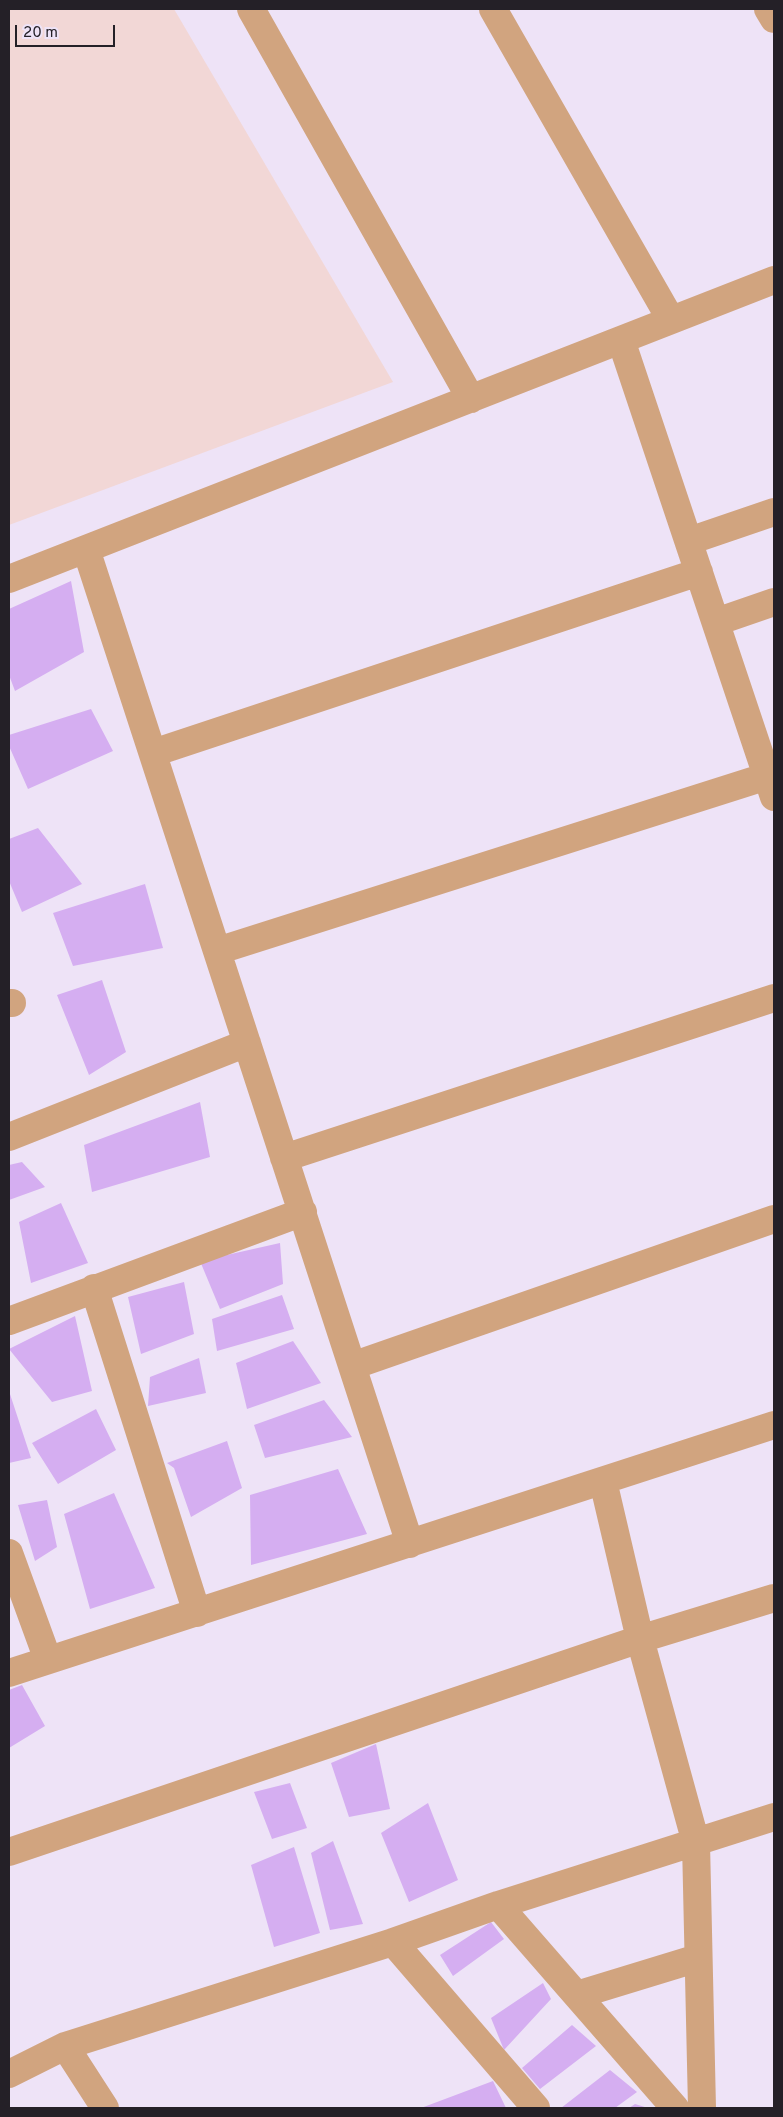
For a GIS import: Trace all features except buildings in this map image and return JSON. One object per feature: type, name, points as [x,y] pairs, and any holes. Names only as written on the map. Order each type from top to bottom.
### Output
[{"type":"street","points":[[251,9],[471,399]]},
{"type":"street","points":[[494,9],[672,320]]},
{"type":"street","points":[[768,9],[774,19]]},
{"type":"street","points":[[9,579],[774,280]]},
{"type":"street","points":[[217,951],[772,782],[688,541],[621,340]]},
{"type":"street","points":[[688,541],[774,512]]},
{"type":"street","points":[[86,549],[410,1544]]},
{"type":"street","points":[[153,753],[699,572]]},
{"type":"street","points":[[716,622],[774,602]]},
{"type":"street","points":[[284,1158],[774,998]]},
{"type":"street","points":[[9,1137],[247,1043]]},
{"type":"street","points":[[9,1321],[302,1212]]},
{"type":"street","points":[[352,1366],[774,1219]]},
{"type":"street","points":[[94,1288],[196,1613]]},
{"type":"street","points":[[9,1673],[774,1425]]},
{"type":"street","points":[[603,1481],[640,1638],[696,1843],[702,2108]]},
{"type":"street","points":[[9,1553],[48,1660]]},
{"type":"street","points":[[9,1852],[640,1638],[774,1598]]},
{"type":"street","points":[[9,2074],[65,2046],[393,1942],[498,1905],[774,1817]]},
{"type":"street","points":[[498,1905],[675,2108]]},
{"type":"street","points":[[393,1942],[536,2108]]},
{"type":"street","points":[[577,1995],[698,1958]]},
{"type":"street","points":[[65,2046],[105,2108]]},
{"type":"shaded area","points":[[9,9],[174,9],[393,382],[9,525]]}]
